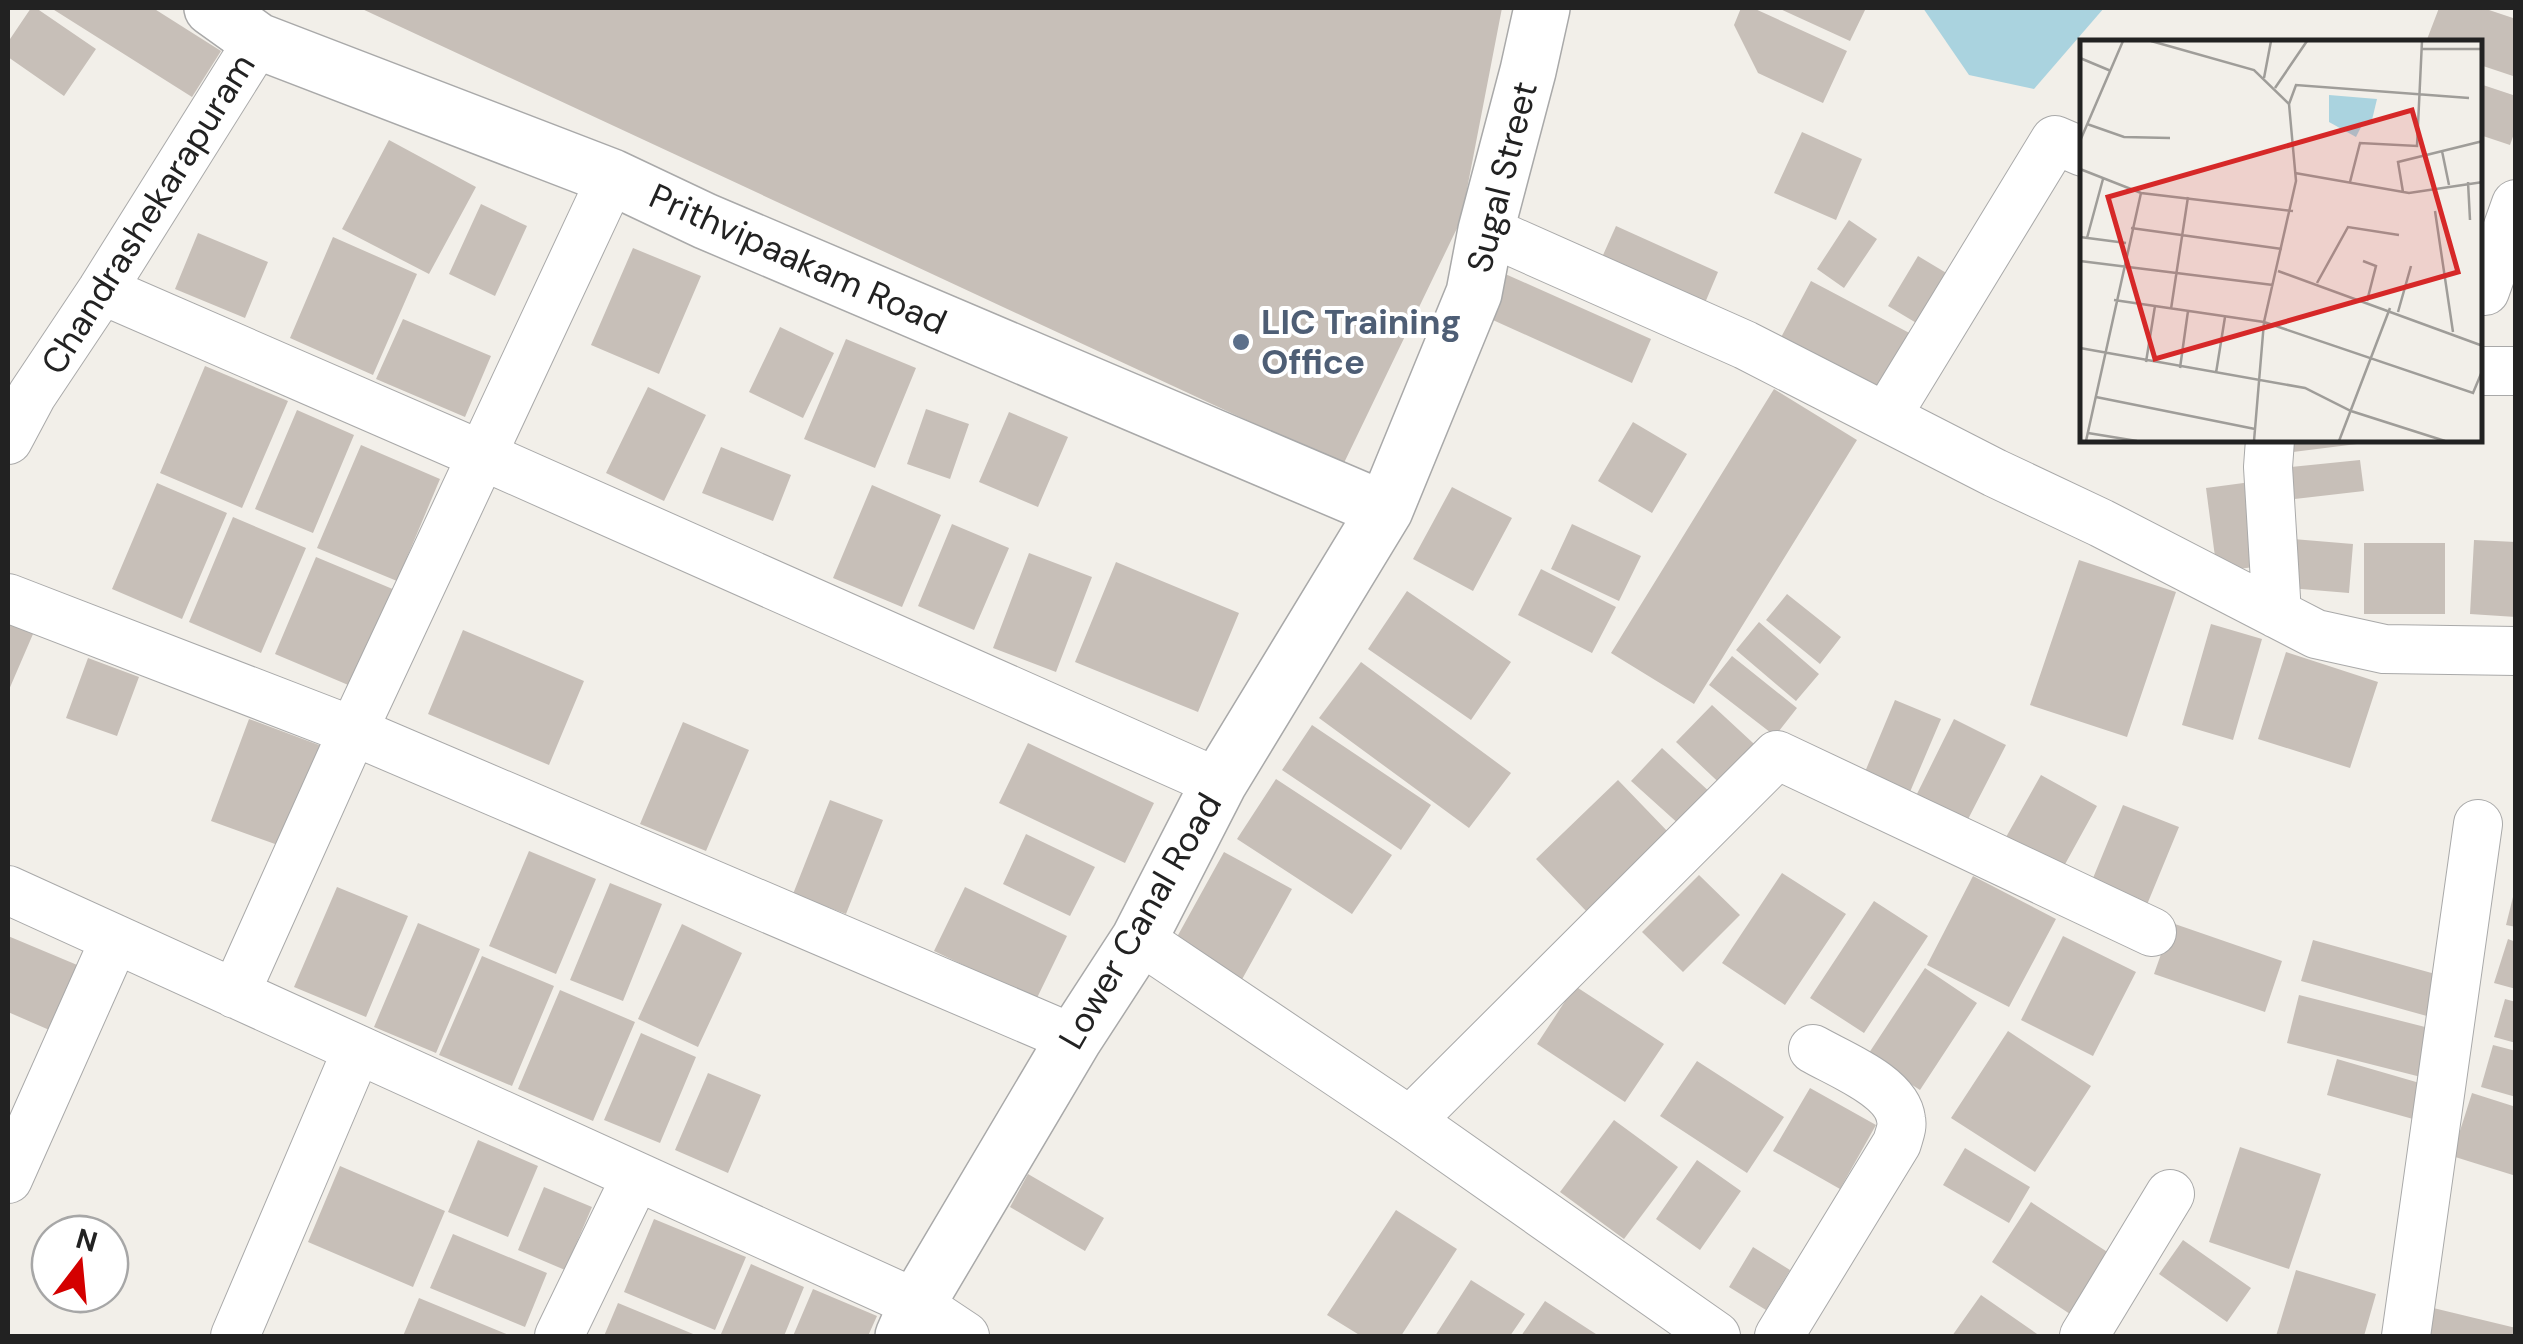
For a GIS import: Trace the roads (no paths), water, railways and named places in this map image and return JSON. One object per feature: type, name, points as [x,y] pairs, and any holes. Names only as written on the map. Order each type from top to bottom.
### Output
[{"type":"street","name":"Prithvipaakam Road","points":[[212,8],[258,41],[612,177],[706,221],[1386,510]]},
{"type":"street","name":"Sugal Street","points":[[1386,510],[1474,293],[1542,8]]},
{"type":"street","name":"Chandrashekarapuram","points":[[8,440],[20,390],[102,290],[258,41]]},
{"type":"street","points":[[1886,417],[2055,140],[2080,151]]},
{"type":"street","points":[[235,994],[612,177]]},
{"type":"street","points":[[2483,291],[2516,204]]},
{"type":"street","points":[[1486,230],[1744,345],[2316,634],[2384,649],[2516,650]]},
{"type":"street","points":[[102,290],[1219,783]]},
{"type":"street","points":[[2483,371],[2516,372]]},
{"type":"street","points":[[2270,442],[2277,614]]},
{"type":"street","name":"Lower Canal Road","points":[[910,1320],[1074,1039],[1138,939],[1219,783],[1386,510]]},
{"type":"street","points":[[8,598],[353,732],[1074,1039]]},
{"type":"street","points":[[1410,1121],[1777,755],[2152,932]]},
{"type":"street","points":[[2406,1336],[2478,824]]},
{"type":"street","points":[[8,890],[636,1176],[910,1320],[965,1336]]},
{"type":"street","points":[[8,1179],[115,939]]},
{"type":"street","points":[[1138,939],[1410,1121],[1716,1336]]},
{"type":"street","points":[[1779,1336],[1897,1143],[1902,1122],[1888,1092],[1813,1048]]},
{"type":"street","points":[[235,1336],[358,1050]]},
{"type":"street","points":[[559,1336],[636,1176]]},
{"type":"street","points":[[2084,1336],[2170,1194]]},
{"type":"water","points":[[1923,8],[2104,8],[2034,89],[1969,75]]},
{"type":"place","name":"LIC Training Office","points":[[1241,342]]}]
